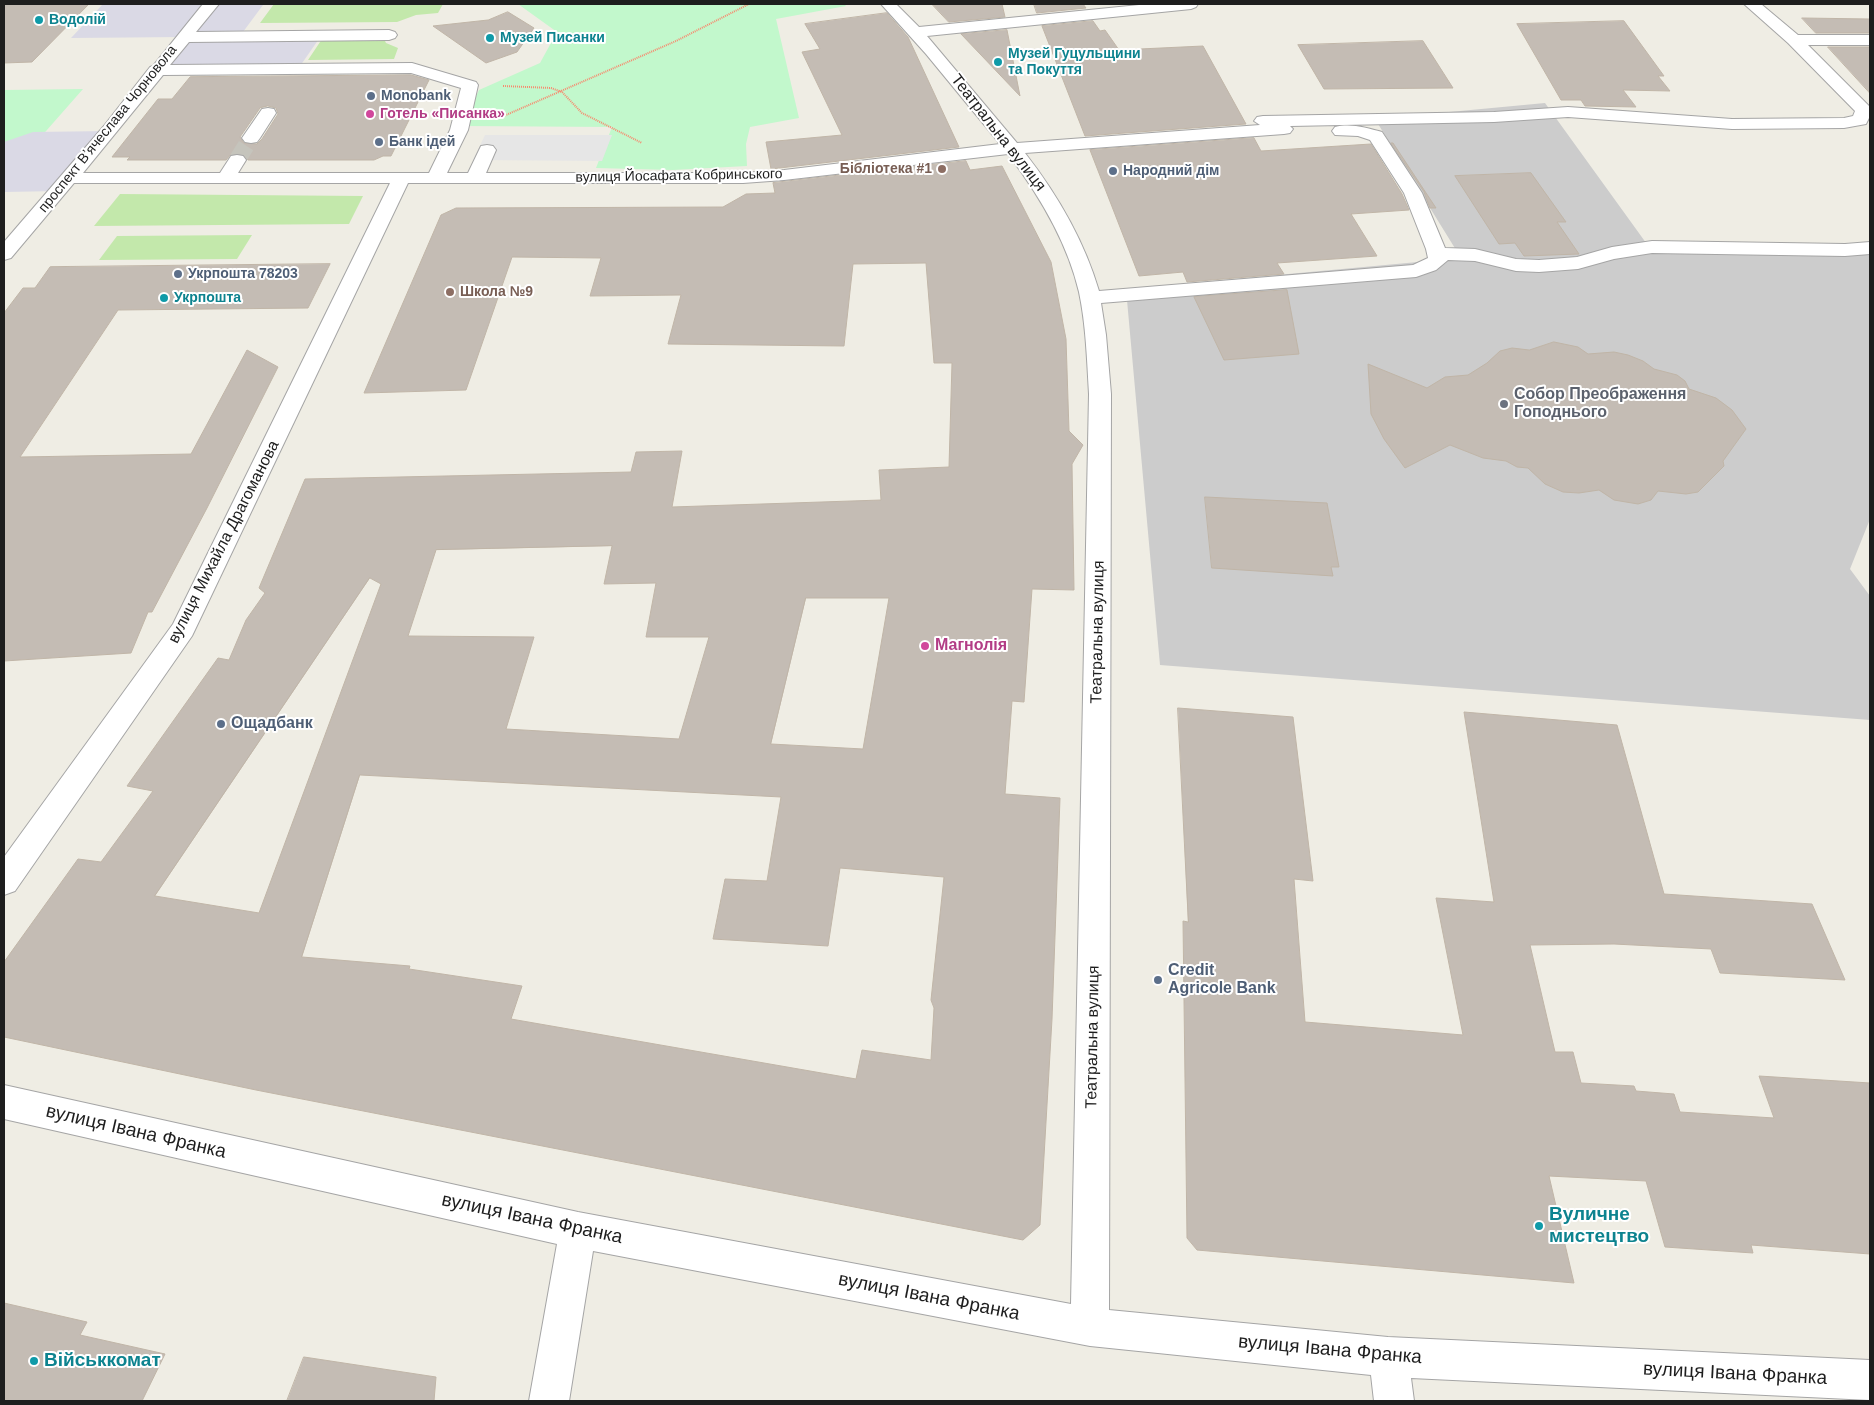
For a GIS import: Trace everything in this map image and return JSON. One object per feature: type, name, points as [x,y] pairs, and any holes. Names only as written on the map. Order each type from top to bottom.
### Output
[{"type":"street","name":"проспект Вʼячеслава Чорновола","points":[[4,254],[70,178],[211,4]]},
{"type":"street","name":"Театральна вулиця","points":[[888,4],[917,32],[1014,148],[1051,200],[1063,223],[1085,278],[1090,298],[1098,355],[1100,394],[1090,1327]]},
{"type":"street","points":[[917,32],[1191,4]]},
{"type":"street","points":[[1079,131],[1272,120],[1494,117],[1568,112],[1732,124],[1844,123],[1860,120],[1864,110],[1794,40],[1752,4]]},
{"type":"street","points":[[184,37],[389,35]]},
{"type":"street","points":[[1794,40],[1870,40]]},
{"type":"street","points":[[156,70],[412,68],[470,85],[459,130],[436,177]]},
{"type":"street","points":[[251,138],[268,113]]},
{"type":"street","name":"вулиця Йосафата Кобринського","points":[[70,178],[743,178],[784,176],[1014,148],[1284,129]]},
{"type":"street","points":[[1090,298],[1416,271],[1438,260],[1413,193],[1376,136],[1359,131],[1327,132]]},
{"type":"street","points":[[475,177],[487,150]]},
{"type":"street","points":[[226,178],[237,160]]},
{"type":"street","name":"вулиця Михайла Драгоманова","points":[[4,881],[183,629],[402,178]]},
{"type":"street","points":[[1437,254],[1475,255],[1516,265],[1539,266],[1578,263],[1612,253],[1652,247],[1845,250],[1870,248]]},
{"type":"street","name":"вулиця Івана Франка","points":[[4,1102],[578,1230],[1090,1327],[1388,1357],[1870,1380]]},
{"type":"street","points":[[549,1401],[578,1230]]},
{"type":"street","points":[[1388,1357],[1394,1401]]},
{"type":"path","points":[[459,130],[471,130],[562,92],[676,41],[749,4]]},
{"type":"path","points":[[470,85],[551,88],[562,92]]},
{"type":"shaded area","points":[[103,4],[263,5],[240,36],[321,36],[298,69],[156,70],[183,37],[71,38]]},
{"type":"shaded area","name":"Собор Преображення Гоподнього","points":[[1545,103],[1649,247],[1870,251],[1870,519],[1850,569],[1870,596],[1870,720],[1160,665],[1126,289],[1461,258],[1375,119]]},
{"type":"shaded area","points":[[109,131],[59,191],[4,192],[4,142],[33,132]]},
{"type":"shaded area","points":[[485,135],[612,135],[602,161],[473,160]]},
{"type":"green space","points":[[274,4],[443,4],[438,13],[416,15],[397,22],[260,23]]},
{"type":"green space","points":[[518,4],[844,4],[846,6],[776,19],[799,118],[750,127],[746,144],[747,166],[673,170],[596,168],[612,127],[462,126],[479,90],[540,63],[557,32]]},
{"type":"green space","points":[[322,39],[384,39],[386,43],[398,48],[394,59],[308,60]]},
{"type":"green space","points":[[83,89],[10,172],[4,179],[4,90]]},
{"type":"green space","points":[[120,194],[363,196],[349,224],[94,226]]},
{"type":"green space","points":[[252,235],[237,259],[99,260],[117,236]]},
{"type":"building","name":"Водолій","points":[[4,4],[89,4],[32,62],[4,63]]},
{"type":"building","points":[[932,4],[1002,4],[1005,17],[949,22]]},
{"type":"building","points":[[1034,4],[1083,4],[1086,8],[1037,13]]},
{"type":"building","name":"Музей Писанки","points":[[508,12],[534,28],[517,52],[486,63],[433,26],[488,20]]},
{"type":"building","points":[[887,13],[908,37],[959,147],[771,169],[766,142],[842,135],[802,52],[820,49],[805,24]]},
{"type":"building","points":[[1802,18],[1870,19],[1870,33],[1816,33]]},
{"type":"building","points":[[1093,21],[1100,31],[1105,30],[1119,50],[1203,46],[1246,124],[1085,136],[1042,26]]},
{"type":"building","points":[[1624,21],[1664,76],[1658,76],[1670,91],[1623,90],[1636,107],[1585,106],[1581,100],[1561,100],[1517,24]]},
{"type":"building","points":[[1007,30],[1020,96],[961,34]]},
{"type":"building","points":[[1423,41],[1453,88],[1324,89],[1298,45]]},
{"type":"building","points":[[1828,47],[1870,47],[1870,93]]},
{"type":"building","name":"Готель «Писанка»","points":[[411,75],[429,80],[391,156],[383,156],[374,160],[248,160],[244,155],[237,153],[231,154],[226,160],[127,160],[130,157],[112,157],[158,99],[172,99],[190,77]],"holes":[[[268,106],[276,108],[278,114],[262,139],[257,144],[244,143],[240,137],[260,108]]]},
{"type":"building","points":[[1254,138],[1261,151],[1371,144],[1402,194],[1409,210],[1351,214],[1377,256],[1277,263],[1284,274],[1187,282],[1183,272],[1139,276],[1090,150]]},
{"type":"building","points":[[1391,143],[1393,143],[1436,208],[1430,208],[1424,192]]},
{"type":"building","points":[[966,161],[970,170],[1002,166],[1051,262],[1066,339],[1069,431],[1083,445],[1072,464],[1074,590],[1032,589],[1024,702],[1012,701],[1005,794],[1060,798],[1052,1019],[1040,1225],[1023,1240],[256,1090],[4,1037],[4,962],[78,859],[101,862],[153,791],[127,786],[218,658],[229,660],[246,620],[265,593],[259,588],[305,479],[631,472],[636,452],[682,451],[672,507],[881,500],[879,470],[949,467],[952,363],[934,363],[926,263],[853,264],[844,346],[668,344],[681,295],[590,296],[601,258],[512,257],[466,390],[364,393],[441,215],[456,208],[723,207],[746,194],[775,193],[773,183]],"holes":[[[612,546],[604,584],[656,583],[646,637],[709,637],[679,739],[506,729],[534,637],[408,636],[436,550]],[[370,578],[381,584],[259,913],[155,896]],[[806,598],[889,598],[863,749],[771,744]],[[360,775],[781,797],[767,881],[725,879],[713,939],[828,946],[840,868],[944,877],[931,1000],[934,1008],[931,1060],[862,1050],[856,1079],[511,1019],[522,986],[409,969],[410,966],[302,957]]]},
{"type":"building","points":[[1531,173],[1566,222],[1557,222],[1579,254],[1524,256],[1515,243],[1499,244],[1455,176]]},
{"type":"building","points":[[330,264],[308,308],[118,310],[20,457],[191,454],[247,350],[278,367],[152,612],[148,612],[131,653],[4,661],[4,313],[23,288],[35,288],[50,267]]},
{"type":"building","points":[[1287,290],[1299,354],[1224,360],[1194,297]]},
{"type":"building","points":[[1554,342],[1578,347],[1588,354],[1614,352],[1628,355],[1643,361],[1654,369],[1677,375],[1685,381],[1689,389],[1716,398],[1732,410],[1746,429],[1723,461],[1724,466],[1698,492],[1686,494],[1658,491],[1651,500],[1638,504],[1614,500],[1599,490],[1579,493],[1563,492],[1545,484],[1528,468],[1517,467],[1506,461],[1483,458],[1450,445],[1405,468],[1384,439],[1371,414],[1368,364],[1427,388],[1445,377],[1468,375],[1487,363],[1500,351],[1512,348],[1529,350]]},
{"type":"building","points":[[1205,497],[1327,503],[1339,567],[1331,567],[1333,576],[1212,568]]},
{"type":"building","points":[[1178,708],[1293,717],[1313,881],[1294,879],[1305,1022],[1463,1035],[1436,898],[1494,902],[1464,712],[1617,725],[1664,894],[1812,904],[1845,980],[1720,973],[1711,949],[1614,944],[1530,945],[1555,1052],[1573,1052],[1581,1083],[1634,1086],[1636,1091],[1674,1094],[1680,1112],[1774,1118],[1759,1076],[1870,1083],[1870,1254],[1751,1245],[1753,1253],[1665,1247],[1646,1181],[1549,1176],[1574,1283],[1197,1250],[1187,1238],[1183,921],[1188,922]]},
{"type":"building","points":[[4,1303],[87,1322],[80,1335],[165,1354],[142,1401],[4,1401]]},
{"type":"building","points":[[304,1357],[436,1377],[434,1401],[287,1401]]},
{"type":"tunnel","points":[[237,160],[251,138]]},
{"type":"place","name":"Водолій","points":[[39,20]]},
{"type":"place","name":"Музей Писанки","points":[[490,38]]},
{"type":"place","name":"Музей Гуцульщини та Покуття","points":[[998,62]]},
{"type":"place","name":"Monobank","points":[[371,96]]},
{"type":"place","name":"Готель «Писанка»","points":[[370,114]]},
{"type":"place","name":"Банк ідей","points":[[379,142]]},
{"type":"place","name":"Бібліотека #1","points":[[942,169]]},
{"type":"place","name":"Народний дім","points":[[1113,171]]},
{"type":"place","name":"Укрпошта 78203","points":[[178,274]]},
{"type":"place","name":"Школа №9","points":[[450,292]]},
{"type":"place","name":"Укрпошта","points":[[164,298]]},
{"type":"place","name":"Собор Преображення Гоподнього","points":[[1504,404]]},
{"type":"place","name":"Магнолія","points":[[925,646]]},
{"type":"place","name":"Ощадбанк","points":[[221,724]]},
{"type":"place","name":"Credit Agricole Bank","points":[[1158,980]]},
{"type":"place","name":"Вуличне мистецтво","points":[[1539,1226]]},
{"type":"place","name":"Військкомат","points":[[34,1361]]}]
